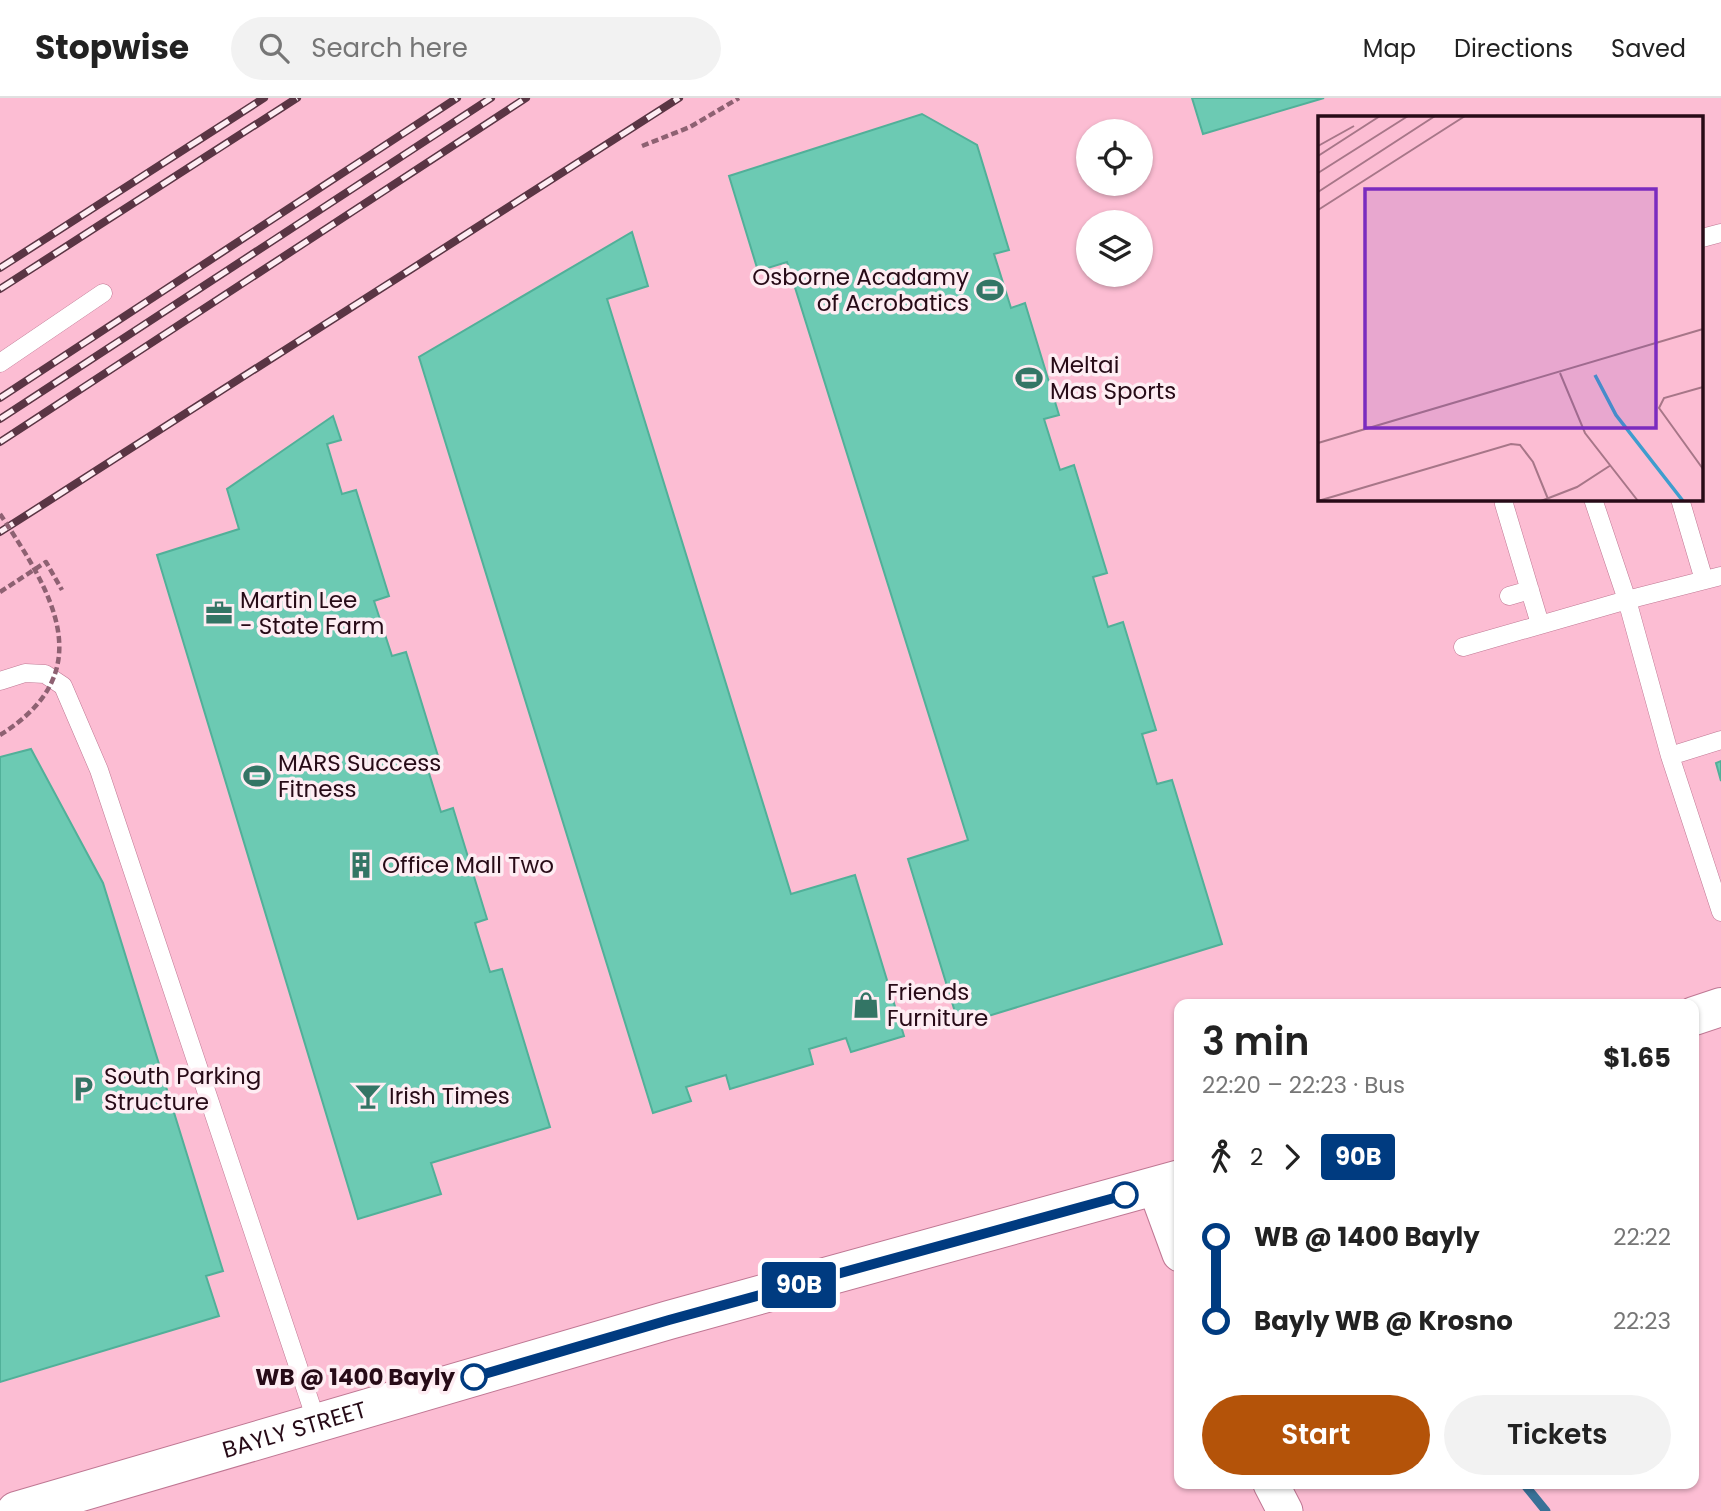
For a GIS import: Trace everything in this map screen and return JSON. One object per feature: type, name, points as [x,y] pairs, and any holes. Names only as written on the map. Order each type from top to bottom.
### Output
[{"type":"main road","points":[[1699,1014],[1721,1007]]},
{"type":"main road","name":"BAYLY STREET","points":[[16,1511],[669,1320],[1167,1183]]},
{"type":"street","points":[[1167,1183],[1174,1222]]},
{"type":"street","points":[[1274,1489],[1285,1511]]},
{"type":"lane","points":[[1704,237],[1721,233]]},
{"type":"lane","points":[[0,363],[103,292]]},
{"type":"lane","points":[[1505,500],[1540,624]]},
{"type":"lane","points":[[1593,500],[1627,600],[1670,755],[1721,912]]},
{"type":"lane","points":[[1463,648],[1540,624],[1713,578],[1680,500]]},
{"type":"lane","points":[[1509,596],[1530,590]]},
{"type":"lane","points":[[0,681],[25,673],[45,674],[63,686],[99,770],[317,1423]]},
{"type":"lane","points":[[1670,755],[1721,740]]},
{"type":"path","points":[[642,146],[690,127],[739,98]]},
{"type":"path","points":[[0,514],[36,568],[58,622],[57,667],[36,708],[20,723],[0,735]]},
{"type":"path","points":[[0,592],[46,562],[62,590]]},
{"type":"building","points":[[1192,98],[1324,98],[1203,134]]},
{"type":"building","points":[[922,114],[977,145],[1009,250],[994,254],[1011,308],[1025,303],[1059,415],[1044,419],[1060,470],[1074,465],[1107,573],[1093,577],[1108,627],[1123,622],[1156,730],[1142,734],[1157,784],[1172,780],[1222,944],[959,1025],[908,859],[968,840],[787,262],[758,271],[729,176]]},
{"type":"building","points":[[632,232],[648,286],[607,299],[791,894],[855,875],[904,1036],[851,1052],[846,1038],[809,1049],[813,1064],[730,1089],[726,1075],[686,1087],[691,1101],[653,1113],[419,357]]},
{"type":"building","name":"Office Mall Two","points":[[333,416],[341,440],[327,444],[342,494],[356,490],[389,596],[374,601],[392,656],[406,652],[438,756],[425,760],[441,812],[453,808],[487,919],[475,923],[477,930],[490,972],[502,969],[550,1127],[431,1163],[441,1194],[358,1219],[157,555],[239,529],[227,489]]},
{"type":"building","name":"South Parking Structure","points":[[31,749],[103,883],[223,1271],[206,1276],[219,1316],[0,1382],[0,757]]},
{"type":"building","points":[[1721,761],[1721,781],[1716,763]]},
{"type":"waterway","points":[[1528,1489],[1546,1511]]},
{"type":"railway","points":[[0,268],[264,98]]},
{"type":"railway","points":[[0,289],[297,98]]},
{"type":"railway","points":[[0,398],[457,98]]},
{"type":"railway","points":[[0,419],[491,98]]},
{"type":"railway","points":[[0,442],[526,98]]},
{"type":"railway","points":[[0,532],[679,98]]},
{"type":"bus line","name":"90B","points":[[474,1377],[669,1320],[1125,1195]]},
{"type":"place","name":"Osborne Acadamy of Acrobatics","points":[[990,290]]},
{"type":"place","name":"Meltai Mas Sports","points":[[1029,378]]},
{"type":"place","name":"Martin Lee - State Farm","points":[[219,613]]},
{"type":"place","name":"MARS Success Fitness","points":[[257,776]]},
{"type":"place","name":"Office Mall Two","points":[[361,865]]},
{"type":"place","name":"Friends Furniture","points":[[866,1005]]},
{"type":"place","name":"South Parking Structure","points":[[83,1089]]},
{"type":"place","name":"Irish Times","points":[[368,1096]]},
{"type":"place","name":"WB @ 1400 Bayly","points":[[474,1377]]}]
